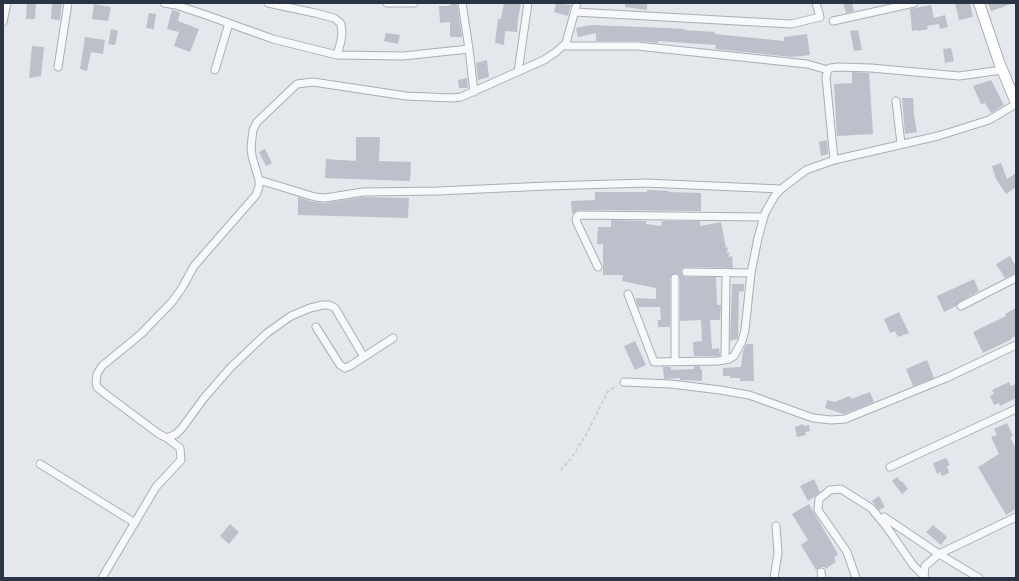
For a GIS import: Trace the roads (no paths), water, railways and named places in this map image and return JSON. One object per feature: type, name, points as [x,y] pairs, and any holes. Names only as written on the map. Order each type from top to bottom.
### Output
[{"type":"street","points":[[3,22],[7,3]]},
{"type":"street","points":[[58,67],[68,3]]},
{"type":"street","points":[[164,3],[176,5],[273,39],[337,55],[403,56],[469,49]]},
{"type":"street","points":[[268,3],[334,18],[341,24],[342,29],[341,42],[337,55]]},
{"type":"street","points":[[387,3],[414,3]]},
{"type":"street","points":[[462,3],[474,92]]},
{"type":"street","points":[[518,72],[528,3]]},
{"type":"street","points":[[102,578],[156,488],[181,460],[180,448],[101,391],[98,387],[97,374],[102,366],[141,334],[172,302],[182,288],[194,266],[256,196],[260,187],[251,147],[253,130],[257,122],[297,84],[302,82],[313,82],[406,96],[461,97],[544,60],[563,46],[566,43],[578,3]]},
{"type":"street","points":[[575,12],[791,24],[820,17],[816,3]]},
{"type":"street","points":[[832,21],[914,3]]},
{"type":"street","points":[[628,294],[654,362],[718,361],[729,359],[734,356],[742,341],[745,330],[751,273],[758,238],[764,217],[774,197],[781,189],[806,170],[834,160],[938,136],[989,120],[1016,104],[1002,70],[979,3]]},
{"type":"street","points":[[215,70],[229,23]]},
{"type":"street","points":[[563,46],[637,46],[807,64],[828,70],[836,67],[871,68],[959,76],[1002,70]]},
{"type":"street","points":[[828,70],[826,77],[834,160]]},
{"type":"street","points":[[896,101],[901,144]]},
{"type":"street","points":[[259,180],[315,197],[325,198],[363,192],[438,192],[547,186],[646,183],[781,189]]},
{"type":"street","points":[[598,267],[577,223],[576,219],[578,215],[764,217]]},
{"type":"street","points":[[686,272],[751,273]]},
{"type":"street","points":[[725,360],[726,272]]},
{"type":"street","points":[[675,278],[675,362]]},
{"type":"street","points":[[960,306],[1016,278]]},
{"type":"street","points":[[167,438],[172,437],[182,428],[204,398],[231,367],[267,333],[291,316],[310,308],[323,305],[335,308],[364,357]]},
{"type":"street","points":[[316,327],[342,367],[347,368],[393,338]]},
{"type":"street","points":[[624,382],[671,384],[720,390],[749,396],[813,418],[831,420],[845,419],[946,378],[1016,345]]},
{"type":"street","points":[[890,467],[1016,409]]},
{"type":"street","points":[[40,464],[135,523]]},
{"type":"street","points":[[856,578],[847,552],[818,510],[819,499],[830,490],[841,489],[871,508],[886,526],[913,565],[924,577]]},
{"type":"street","points":[[884,517],[978,578]]},
{"type":"street","points":[[924,577],[924,566],[939,554],[1016,517]]},
{"type":"street","points":[[774,578],[778,553],[776,526]]}]
